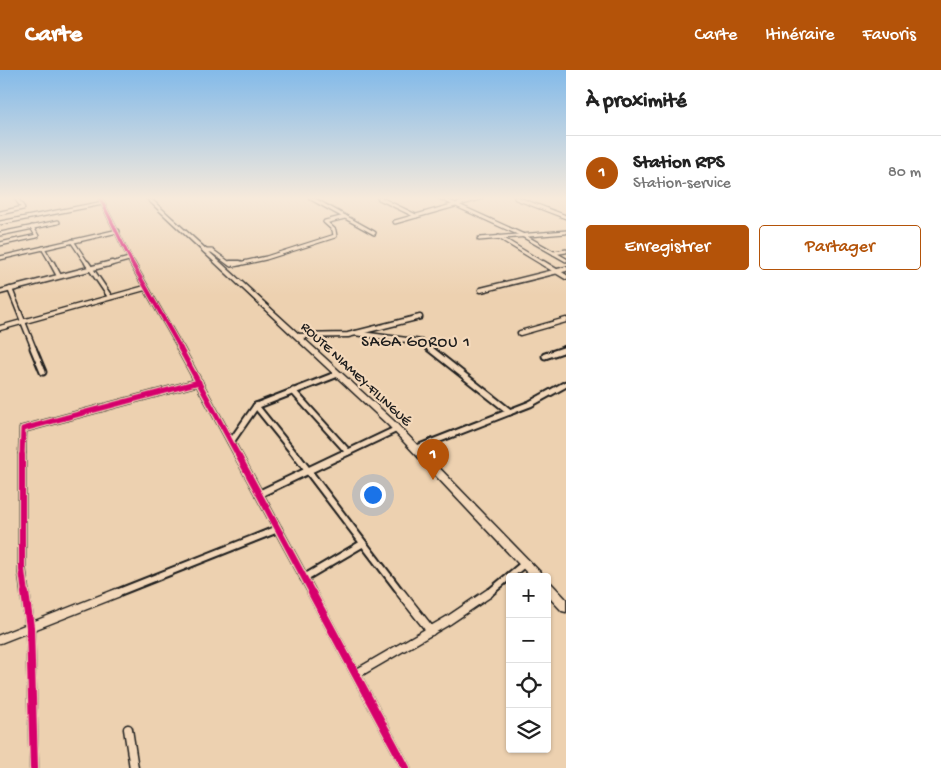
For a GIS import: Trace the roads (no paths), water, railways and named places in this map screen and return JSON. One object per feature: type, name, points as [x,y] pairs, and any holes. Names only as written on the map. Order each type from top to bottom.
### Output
[{"type":"main road","name":"ROUTE NIAMEY-FILINGUÉ","points":[[183,231],[417,448],[534,573]]},
{"type":"main road","points":[[551,591],[566,607]]},
{"type":"street","points":[[0,234],[16,231]]},
{"type":"street","points":[[0,244],[37,236],[34,231]]},
{"type":"street","points":[[0,258],[118,231],[129,259],[144,288],[158,306],[406,768]]},
{"type":"street","points":[[205,251],[212,251],[232,265],[266,258],[335,236],[334,231]]},
{"type":"street","points":[[370,231],[374,233]]},
{"type":"street","points":[[512,231],[566,260]]},
{"type":"street","points":[[558,232],[566,237]]},
{"type":"street","points":[[479,239],[566,232]]},
{"type":"street","points":[[498,237],[566,277]]},
{"type":"street","points":[[72,241],[110,297]]},
{"type":"street","points":[[43,248],[59,276]]},
{"type":"street","points":[[554,253],[566,251]]},
{"type":"street","points":[[0,292],[129,259]]},
{"type":"street","points":[[482,290],[566,269]]},
{"type":"street","points":[[0,328],[144,288]]},
{"type":"street","points":[[10,289],[43,372]]},
{"type":"street","points":[[297,336],[331,336],[354,333],[420,316]]},
{"type":"street","points":[[520,333],[566,320]]},
{"type":"street","points":[[354,333],[422,342],[510,412]]},
{"type":"street","points":[[545,356],[566,349]]},
{"type":"street","points":[[231,442],[256,406],[338,374]]},
{"type":"street","points":[[34,768],[30,627],[22,570],[21,482],[23,429],[199,382]]},
{"type":"street","points":[[417,448],[530,404],[566,384]]},
{"type":"street","points":[[293,391],[348,452]]},
{"type":"street","points":[[256,406],[310,471],[362,544],[431,631]]},
{"type":"street","points":[[259,494],[397,429]]},
{"type":"street","points":[[0,639],[278,529]]},
{"type":"street","points":[[304,578],[362,544]]},
{"type":"street","points":[[356,674],[431,631],[489,593],[525,563]]},
{"type":"street","points":[[128,729],[134,768]]},
{"type":"place","name":"Station RPS","points":[[433,480]]},
{"type":"district","name":"SAGA GOROU 1","points":[[416,340]]}]
